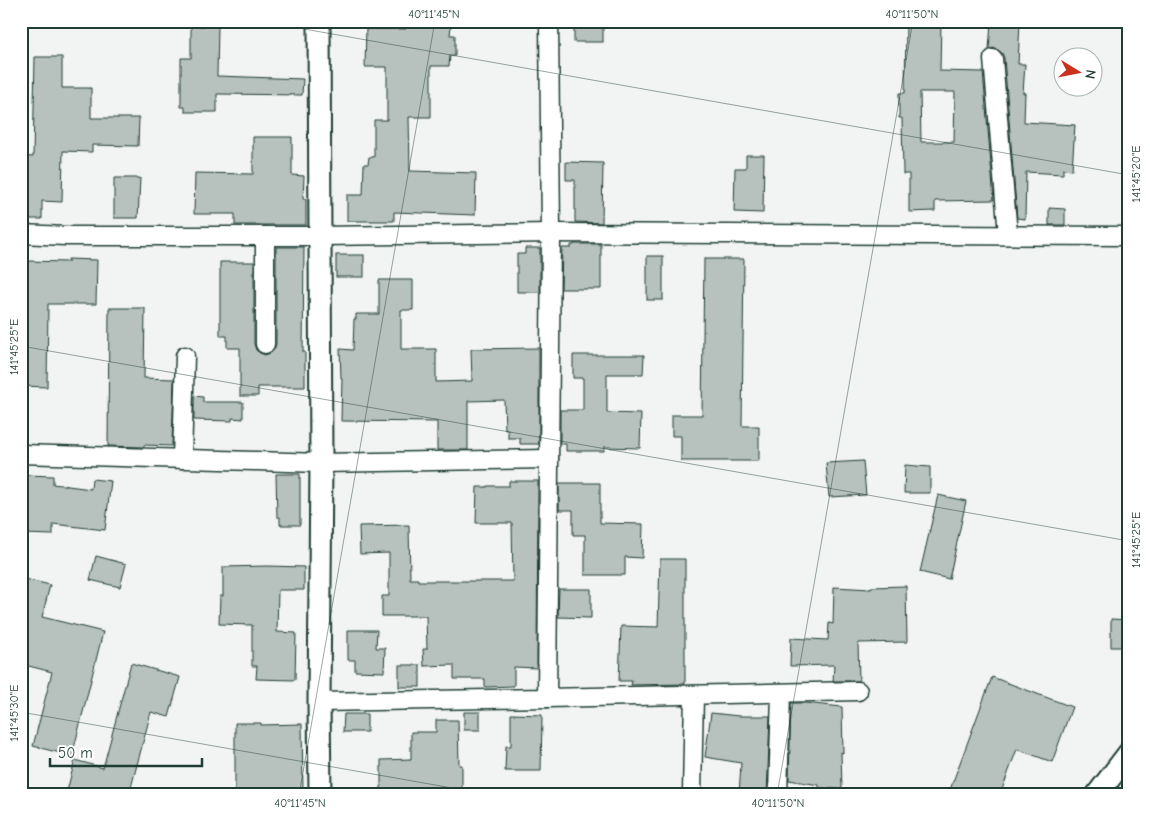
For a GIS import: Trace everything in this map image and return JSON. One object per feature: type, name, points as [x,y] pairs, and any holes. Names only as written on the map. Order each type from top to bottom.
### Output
[{"type":"street","points":[[319,21],[320,795]]},
{"type":"street","points":[[548,698],[551,233],[550,21]]},
{"type":"street","points":[[993,59],[1008,235]]},
{"type":"street","points":[[21,234],[66,236],[320,236],[551,233],[1129,236]]},
{"type":"street","points":[[265,236],[265,344]]},
{"type":"street","points":[[182,459],[184,356]]},
{"type":"street","points":[[21,454],[321,463],[549,459]]},
{"type":"street","points":[[319,702],[858,691]]},
{"type":"street","points":[[778,795],[781,693]]},
{"type":"street","points":[[692,793],[694,695]]},
{"type":"street","points":[[1097,795],[1129,753]]},
{"type":"building","points":[[406,21],[427,21],[427,25],[451,25],[450,35],[455,35],[455,56],[450,56],[449,66],[431,66],[431,117],[409,117],[410,171],[476,173],[475,215],[394,212],[394,221],[347,221],[347,195],[363,195],[364,164],[368,164],[369,157],[374,157],[374,120],[387,120],[387,67],[365,67],[366,29],[406,29]]},
{"type":"building","points":[[574,21],[603,21],[603,42],[574,42]]},
{"type":"building","points":[[906,21],[941,21],[940,71],[983,72],[994,200],[935,201],[935,211],[909,212],[909,174],[903,174],[902,118],[899,118],[899,93],[905,93]],"holes":[[[920,92],[955,92],[954,142],[921,142]]]},
{"type":"building","points":[[994,21],[1020,21],[1018,64],[1025,64],[1024,122],[1075,125],[1072,170],[1063,169],[1063,174],[1026,172],[1025,219],[1017,218],[1004,58],[998,50],[989,49],[991,23]]},
{"type":"building","points":[[191,26],[218,26],[217,76],[303,79],[302,95],[217,94],[217,112],[185,112],[185,107],[181,107],[181,58],[191,58]]},
{"type":"building","points":[[35,57],[62,57],[62,88],[91,88],[91,118],[139,118],[138,146],[92,145],[92,152],[63,151],[62,202],[42,201],[42,219],[21,219],[21,156],[33,157]]},
{"type":"building","points":[[253,137],[292,137],[292,175],[304,176],[303,199],[306,199],[306,225],[235,225],[235,214],[194,214],[195,173],[253,174]]},
{"type":"building","points":[[746,155],[764,155],[763,213],[734,212],[735,168],[746,168]]},
{"type":"building","points":[[566,162],[603,163],[602,223],[575,222],[575,180],[566,180]]},
{"type":"building","points":[[114,178],[140,178],[138,218],[114,218]]},
{"type":"building","points":[[1049,208],[1065,209],[1065,225],[1049,225]]},
{"type":"building","points":[[601,244],[601,289],[561,289],[562,248],[571,248],[571,245]]},
{"type":"building","points":[[276,247],[304,247],[303,352],[305,352],[305,387],[258,387],[258,396],[240,396],[240,348],[227,348],[227,336],[220,336],[220,262],[254,262],[254,344],[256,350],[265,355],[274,350],[276,344]]},
{"type":"building","points":[[525,248],[540,248],[540,292],[517,292],[517,254],[525,254]]},
{"type":"building","points":[[336,255],[364,255],[364,277],[336,277]]},
{"type":"building","points":[[647,256],[663,256],[663,300],[647,300]]},
{"type":"building","points":[[68,259],[97,260],[96,304],[48,304],[47,387],[21,386],[21,313],[23,280],[26,280],[26,261],[68,262]]},
{"type":"building","points":[[704,259],[744,259],[742,426],[759,426],[759,461],[681,461],[681,436],[672,436],[672,415],[702,415]]},
{"type":"building","points":[[379,280],[413,280],[413,310],[401,310],[401,349],[436,349],[436,382],[472,381],[471,349],[539,348],[539,444],[520,444],[520,438],[508,438],[508,430],[505,430],[504,400],[468,401],[468,450],[437,450],[437,422],[341,421],[342,378],[340,349],[353,350],[354,319],[356,319],[356,314],[379,314]]},
{"type":"building","points":[[109,308],[145,308],[144,378],[174,379],[172,446],[108,446]]},
{"type":"building","points":[[573,355],[644,355],[643,374],[607,374],[607,413],[641,414],[640,448],[604,447],[604,451],[566,451],[566,444],[560,444],[560,410],[583,410],[583,378],[573,378]]},
{"type":"building","points":[[194,396],[203,397],[203,402],[243,402],[243,419],[232,418],[232,421],[194,420]]},
{"type":"building","points":[[863,461],[866,495],[829,497],[826,463]]},
{"type":"building","points":[[905,465],[930,467],[930,493],[904,493]]},
{"type":"building","points":[[276,474],[300,474],[300,525],[280,525],[280,517],[277,517]]},
{"type":"building","points":[[26,475],[53,476],[53,484],[91,489],[92,479],[111,481],[105,530],[53,524],[53,535],[22,534]]},
{"type":"building","points":[[509,481],[538,481],[537,668],[514,667],[514,686],[485,687],[485,679],[454,679],[454,665],[424,666],[423,649],[427,649],[426,616],[382,616],[382,596],[389,596],[389,553],[360,554],[359,526],[409,525],[410,579],[418,579],[418,581],[513,581],[512,523],[476,523],[477,487],[509,486]]},
{"type":"building","points":[[559,483],[600,483],[600,523],[643,524],[642,558],[625,557],[625,575],[585,575],[585,535],[573,535],[573,510],[559,510]]},
{"type":"building","points":[[938,495],[966,501],[949,579],[920,572]]},
{"type":"building","points":[[96,556],[126,564],[120,587],[90,580]]},
{"type":"building","points":[[660,559],[685,559],[685,684],[631,685],[632,681],[619,681],[621,626],[658,627]]},
{"type":"building","points":[[223,567],[304,567],[304,590],[278,590],[277,632],[296,633],[295,680],[256,679],[257,666],[252,666],[252,625],[219,624],[220,596],[223,596]]},
{"type":"building","points":[[21,578],[50,585],[42,617],[103,632],[72,756],[33,746],[52,672],[21,664]]},
{"type":"building","points":[[906,586],[907,642],[858,643],[859,681],[833,681],[834,665],[790,666],[791,638],[828,640],[829,623],[833,624],[834,587],[871,589],[871,587]]},
{"type":"building","points":[[559,589],[591,589],[591,618],[558,617]]},
{"type":"building","points":[[1111,619],[1129,620],[1129,647],[1111,647]]},
{"type":"building","points":[[348,630],[377,630],[376,648],[385,648],[384,672],[355,671],[355,660],[348,660]]},
{"type":"building","points":[[131,663],[180,677],[169,717],[151,712],[129,795],[66,795],[75,760],[103,768]]},
{"type":"building","points":[[399,665],[420,665],[420,687],[399,687]]},
{"type":"building","points":[[992,677],[1072,707],[1052,762],[1017,749],[1000,795],[948,795]]},
{"type":"building","points":[[791,703],[842,707],[842,789],[819,788],[819,785],[789,780]]},
{"type":"building","points":[[464,712],[480,712],[480,730],[464,730]]},
{"type":"building","points":[[711,713],[739,716],[770,716],[767,795],[739,795],[741,763],[705,757]]},
{"type":"building","points":[[344,714],[367,714],[367,732],[343,732]]},
{"type":"building","points":[[511,714],[542,715],[541,771],[505,771],[506,746],[511,746]]},
{"type":"building","points":[[436,720],[458,720],[459,765],[462,765],[462,795],[381,795],[381,760],[411,759],[411,732],[436,732]]},
{"type":"building","points":[[235,723],[261,723],[261,725],[302,724],[303,791],[285,791],[285,795],[235,795]]}]
